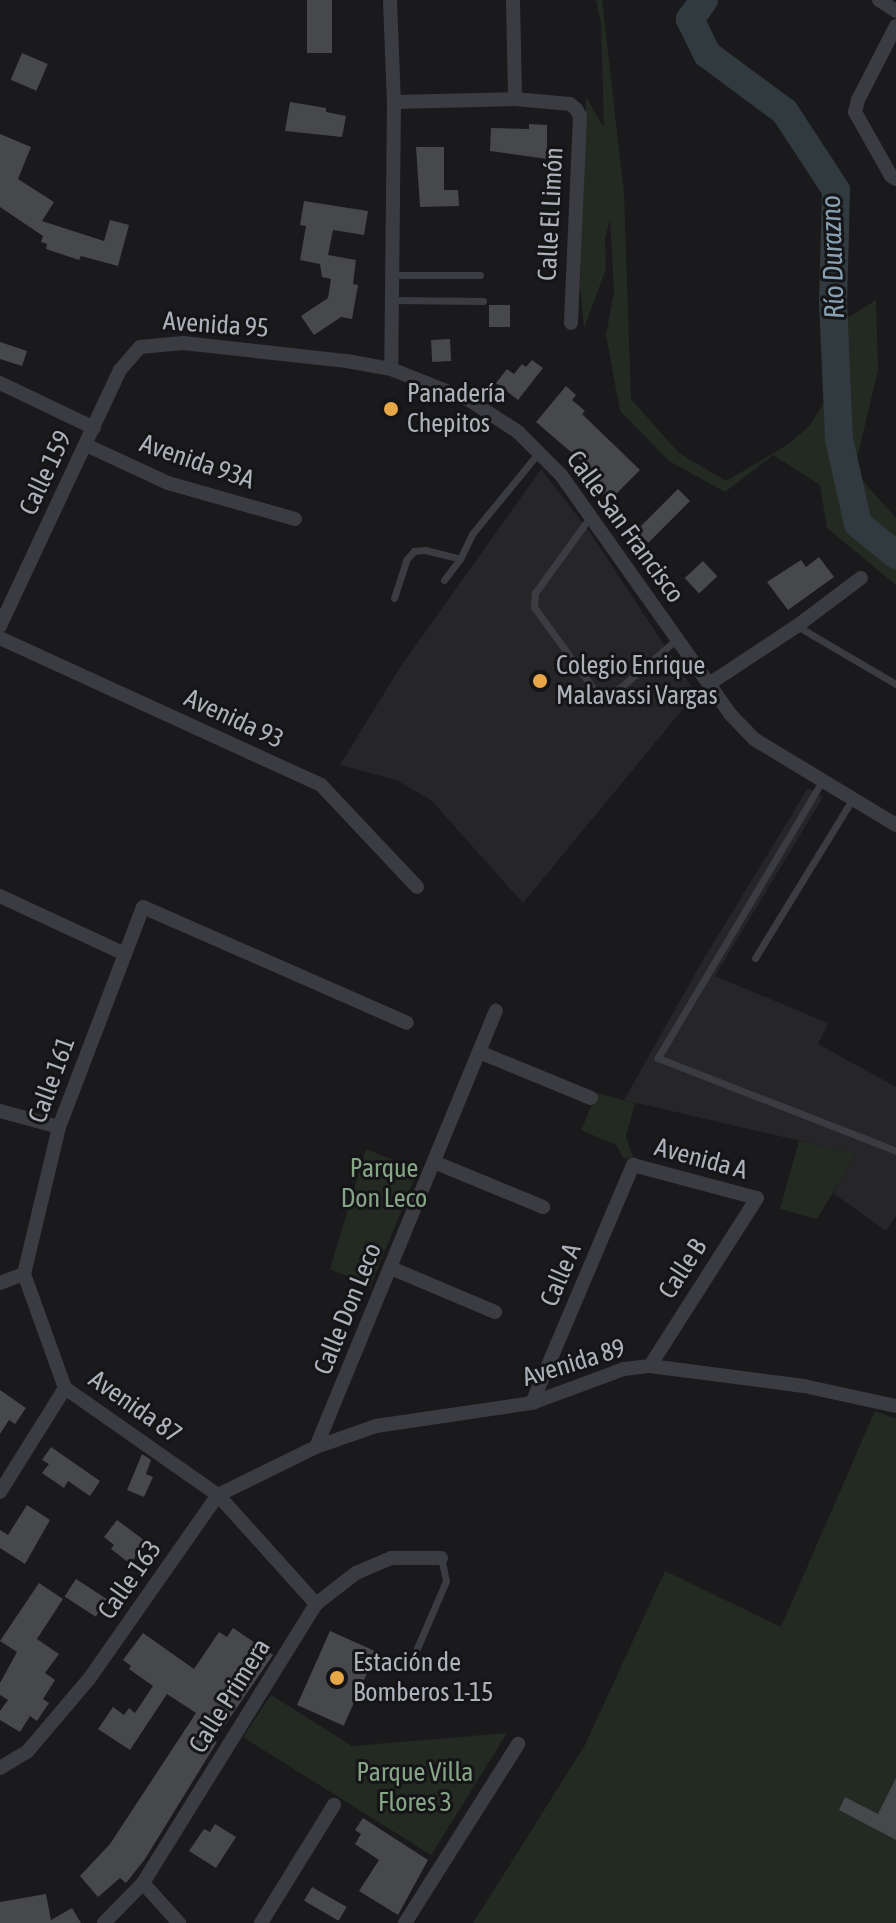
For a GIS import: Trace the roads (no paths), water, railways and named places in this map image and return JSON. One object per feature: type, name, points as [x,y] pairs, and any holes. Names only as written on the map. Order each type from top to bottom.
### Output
[{"type":"street","points":[[390,0],[394,102],[391,369]]},
{"type":"street","points":[[394,102],[515,99],[513,0]]},
{"type":"street","points":[[879,0],[896,11]]},
{"type":"street","points":[[896,26],[858,100],[855,112],[891,176],[896,179]]},
{"type":"street","name":"Calle El Limón","points":[[515,99],[570,104],[580,116],[571,323]]},
{"type":"street","name":"Avenida 95","points":[[94,428],[120,370],[130,356],[150,343],[183,343],[347,361],[391,369]]},
{"type":"street","name":"Calle San Francisco","points":[[391,369],[469,400],[518,432],[561,475],[709,684],[754,739],[821,783],[896,825]]},
{"type":"street","points":[[0,383],[94,428]]},
{"type":"street","name":"Calle 159","points":[[0,626],[94,428]]},
{"type":"street","name":"Avenida 93A","points":[[86,445],[168,483],[295,519]]},
{"type":"street","points":[[709,684],[797,626],[861,578]]},
{"type":"street","name":"Avenida 93","points":[[0,638],[321,785],[417,887]]},
{"type":"street","points":[[0,896],[125,954]]},
{"type":"street","name":"Calle 161","points":[[24,1274],[59,1127],[143,907],[407,1023]]},
{"type":"street","name":"Calle Don Leco","points":[[316,1447],[496,1011]]},
{"type":"street","points":[[479,1052],[591,1098]]},
{"type":"street","points":[[0,1111],[59,1127]]},
{"type":"street","points":[[434,1162],[543,1207]]},
{"type":"street","name":"Avenida A","points":[[633,1165],[757,1198]]},
{"type":"street","name":"Calle A","points":[[532,1403],[633,1165]]},
{"type":"street","name":"Calle B","points":[[650,1366],[757,1198]]},
{"type":"street","points":[[391,1268],[495,1312]]},
{"type":"street","points":[[0,1283],[24,1274]]},
{"type":"street","name":"Avenida 87","points":[[24,1274],[65,1388],[218,1495],[316,1604]]},
{"type":"street","name":"Avenida 89","points":[[316,1447],[376,1426],[532,1403],[624,1369],[650,1366],[804,1386],[896,1406]]},
{"type":"street","points":[[0,1492],[65,1388]]},
{"type":"street","name":"Calle 163","points":[[1,1766],[27,1752],[89,1679],[218,1495],[316,1447]]},
{"type":"street","name":"Calle Primera","points":[[104,1923],[143,1883],[316,1604],[356,1573],[391,1558],[441,1558]]},
{"type":"street","points":[[405,1923],[518,1744]]},
{"type":"street","points":[[261,1923],[334,1805]]},
{"type":"street","points":[[143,1883],[179,1923]]},
{"type":"lane","points":[[393,275],[480,275]]},
{"type":"lane","points":[[392,300],[483,301]]},
{"type":"lane","points":[[444,580],[460,559],[472,534],[539,452]]},
{"type":"lane","points":[[590,517],[535,593],[534,607],[600,698],[604,699],[677,639]]},
{"type":"lane","points":[[394,598],[406,560],[414,551],[425,550],[460,559]]},
{"type":"lane","points":[[797,626],[896,684]]},
{"type":"lane","points":[[821,783],[658,1058],[896,1151]]},
{"type":"lane","points":[[755,958],[852,800]]},
{"type":"lane","points":[[415,1653],[446,1581],[441,1558]]},
{"type":"waterway","name":"Río Durazno","points":[[704,0],[690,19],[707,54],[785,112],[836,190],[833,302],[839,439],[858,524],[896,555]]},
{"type":"place","name":"Panadería Chepitos","points":[[391,409]]},
{"type":"place","name":"Colegio Enrique Malavassi Vargas","points":[[540,681]]},
{"type":"place","name":"Estación de Bomberos 1-15","points":[[337,1678]]},
{"type":"park label","name":"Parque Don Leco","points":[[384,1184]]},
{"type":"park label","name":"Parque Villa Flores 3","points":[[415,1788]]}]
